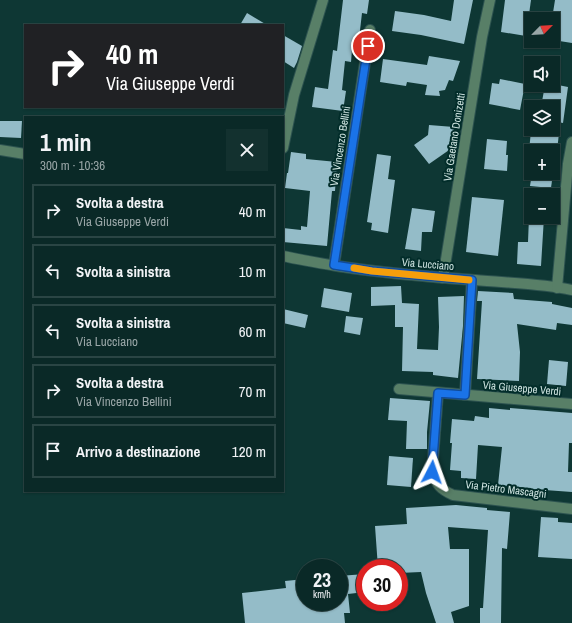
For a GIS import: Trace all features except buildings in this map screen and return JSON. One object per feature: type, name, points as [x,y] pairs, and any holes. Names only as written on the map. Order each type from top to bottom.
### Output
[{"type":"street","points":[[284,143],[294,95],[323,0]]},
{"type":"street","name":"Via Gaetano Donizetti","points":[[443,278],[482,37],[490,0]]},
{"type":"street","name":"Via Vincenzo Bellini","points":[[334,265],[370,30]]},
{"type":"street","points":[[557,288],[568,164],[572,142]]},
{"type":"street","points":[[0,150],[24,154]]},
{"type":"street","name":"Via Lucciano","points":[[284,256],[372,271],[525,284],[572,290]]},
{"type":"street","points":[[465,395],[472,280]]},
{"type":"street","name":"Via Giuseppe Verdi","points":[[398,389],[572,404]]},
{"type":"street","name":"Via Pietro Mascagni","points":[[438,393],[432,472],[436,482],[443,490],[453,495],[572,509]]},
{"type":"slow traffic","points":[[354,268],[469,280]]},
{"type":"route","points":[[368,46],[334,265],[372,271],[472,280],[465,395],[438,393],[432,472]]}]
